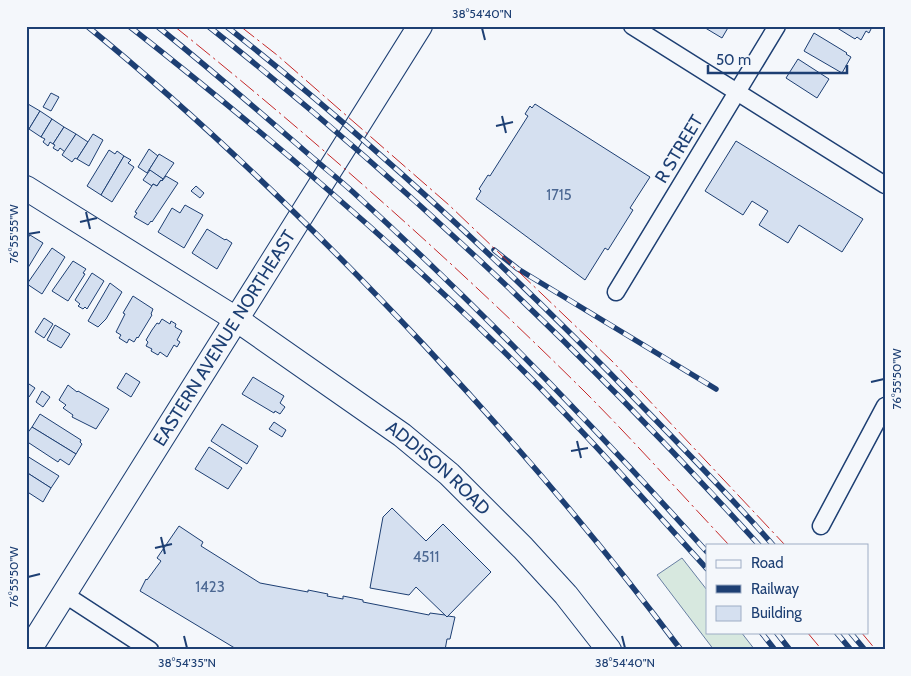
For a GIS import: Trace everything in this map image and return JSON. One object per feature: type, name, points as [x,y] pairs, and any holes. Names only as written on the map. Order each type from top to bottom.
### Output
[{"type":"street","name":"EASTERN AVENUE NORTHEAST","points":[[29,650],[420,26]]},
{"type":"street","points":[[632,26],[885,185]]},
{"type":"street","name":"R STREET","points":[[616,292],[777,26]]},
{"type":"street","name":"ADDISON ROAD","points":[[26,188],[236,319],[402,435],[449,474],[523,548],[566,595],[609,650]]},
{"type":"street","points":[[821,526],[885,406]]},
{"type":"street","points":[[64,594],[150,650]]},
{"type":"shaded area","points":[[682,558],[706,589],[706,634],[743,634],[755,650],[714,650],[657,575]]},
{"type":"building","points":[[702,26],[729,26],[722,38]]},
{"type":"building","points":[[834,26],[872,27],[869,33],[866,31],[861,40],[857,37],[855,39]]},
{"type":"building","points":[[814,33],[851,57],[842,73],[804,51]]},
{"type":"building","points":[[798,59],[829,79],[817,98],[786,78]]},
{"type":"building","points":[[51,93],[59,97],[51,111],[43,107]]},
{"type":"building","points":[[28,104],[40,111],[29,129],[26,127],[26,107]]},
{"type":"building","points":[[535,104],[650,177],[630,208],[633,210],[608,250],[605,248],[585,280],[476,199],[481,191],[479,189],[488,175],[490,176],[528,116],[525,114],[530,106],[532,108]]},
{"type":"building","points":[[40,111],[52,119],[41,137],[29,129]]},
{"type":"building","points":[[52,119],[64,127],[53,144],[50,142],[48,146],[43,142],[45,139],[41,137]]},
{"type":"building","points":[[64,127],[76,134],[65,152],[60,148],[58,151],[53,148],[55,145],[53,144]]},
{"type":"building","points":[[76,134],[88,142],[77,159],[75,158],[72,162],[62,155]]},
{"type":"building","points":[[93,134],[103,140],[89,166],[77,159]]},
{"type":"building","points":[[736,141],[863,219],[842,252],[799,225],[788,243],[759,225],[768,211],[752,201],[743,215],[705,191]]},
{"type":"building","points":[[149,149],[158,156],[147,173],[138,167]]},
{"type":"building","points":[[109,150],[115,154],[117,151],[124,156],[101,195],[87,186]]},
{"type":"building","points":[[159,154],[174,163],[163,179],[149,170]]},
{"type":"building","points":[[124,156],[131,160],[128,163],[134,167],[112,202],[101,195]]},
{"type":"building","points":[[150,170],[163,179],[157,186],[153,184],[152,186],[143,180]]},
{"type":"building","points":[[166,176],[178,183],[152,222],[148,225],[134,217],[137,213],[135,212],[153,184],[157,186]]},
{"type":"building","points":[[196,186],[204,193],[200,198],[191,191]]},
{"type":"building","points":[[185,205],[203,215],[184,248],[158,232],[172,208],[180,213]]},
{"type":"building","points":[[207,229],[232,243],[217,269],[192,253]]},
{"type":"building","points":[[30,235],[43,243],[26,271],[26,239]]},
{"type":"building","points":[[52,248],[65,257],[42,294],[27,284]]},
{"type":"building","points":[[73,261],[86,269],[83,273],[85,274],[68,301],[52,291]]},
{"type":"building","points":[[92,273],[104,281],[87,309],[85,307],[83,309],[78,306],[80,304],[75,300]]},
{"type":"building","points":[[110,283],[122,292],[106,319],[98,327],[88,321]]},
{"type":"building","points":[[133,296],[153,309],[152,315],[138,338],[134,342],[129,339],[127,343],[119,338],[121,335],[116,332],[125,314],[123,313]]},
{"type":"building","points":[[44,318],[53,324],[44,338],[35,332]]},
{"type":"building","points":[[162,319],[170,324],[171,321],[176,324],[175,327],[182,331],[177,340],[180,342],[177,347],[174,345],[167,357],[160,352],[158,355],[146,346],[148,342],[146,340],[157,323],[159,324]]},
{"type":"building","points":[[55,325],[70,334],[61,348],[47,340]]},
{"type":"building","points":[[126,373],[140,382],[131,397],[117,388]]},
{"type":"building","points":[[253,377],[284,396],[280,403],[285,407],[280,414],[275,411],[274,413],[242,394]]},
{"type":"building","points":[[26,382],[35,388],[29,397],[26,396]]},
{"type":"building","points":[[68,385],[109,409],[96,429],[72,417],[73,415],[63,408],[66,405],[59,400]]},
{"type":"building","points":[[42,391],[50,397],[43,407],[36,402]]},
{"type":"building","points":[[40,414],[81,440],[82,444],[76,454],[32,427]]},
{"type":"building","points":[[274,422],[286,430],[282,437],[269,429]]},
{"type":"building","points":[[222,424],[258,446],[247,464],[211,441]]},
{"type":"building","points":[[32,427],[76,454],[69,465],[60,459],[58,462],[26,441],[26,435]]},
{"type":"building","points":[[209,447],[242,468],[228,489],[195,469]]},
{"type":"building","points":[[27,456],[59,476],[51,488],[26,472]]},
{"type":"building","points":[[26,472],[51,488],[43,502],[26,491]]},
{"type":"building","points":[[392,508],[426,541],[443,524],[491,572],[447,617],[416,587],[409,595],[370,588],[383,517]]},
{"type":"building","points":[[179,526],[203,542],[201,546],[260,583],[308,592],[308,590],[343,599],[343,596],[363,600],[363,602],[429,615],[430,613],[455,617],[450,639],[447,639],[445,650],[238,650],[140,591],[146,579],[161,561],[157,558]]},
{"type":"railway","points":[[87,26],[175,101],[261,180],[384,303],[458,382],[557,494],[681,650]]},
{"type":"railway","points":[[129,26],[316,179],[450,300],[549,397],[706,568]]},
{"type":"railway","points":[[157,26],[346,186],[400,235],[579,413],[706,551]]},
{"type":"railway","points":[[208,26],[354,147],[494,274],[629,407],[758,544]]},
{"type":"railway","points":[[226,26],[281,70],[388,162],[493,258],[594,356],[725,492],[772,544]]},
{"type":"railway","points":[[494,250],[518,269],[716,389]]},
{"type":"railway","points":[[763,634],[775,650]]},
{"type":"railway","points":[[778,634],[790,650]]},
{"type":"railway","points":[[838,634],[851,650]]},
{"type":"railway","points":[[852,634],[865,650]]},
{"type":"power","points":[[174,26],[333,158],[436,250],[536,344],[603,411],[728,544]]},
{"type":"power","points":[[240,26],[277,55],[449,205],[613,362],[784,544]]},
{"type":"power","points":[[809,634],[822,650]]},
{"type":"power","points":[[863,634],[876,650]]}]
